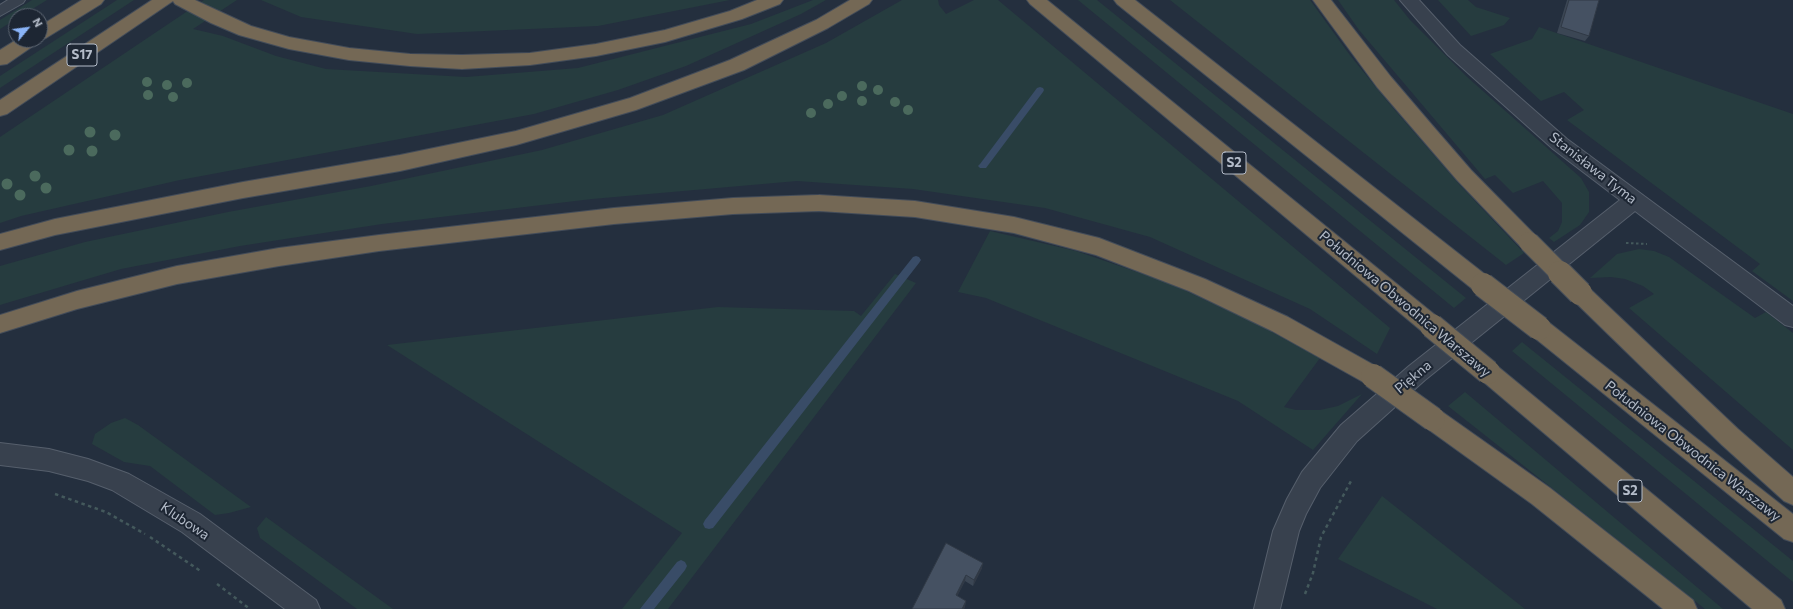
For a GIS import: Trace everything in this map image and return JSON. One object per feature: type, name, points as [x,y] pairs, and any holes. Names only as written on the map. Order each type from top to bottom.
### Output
[{"type":"highway","points":[[48,29],[94,0]]},
{"type":"highway","name":"S17","points":[[0,109],[165,0]]},
{"type":"highway","points":[[181,0],[217,19],[245,30],[289,43],[349,54],[410,60],[462,62],[530,59],[596,50],[665,36],[736,15],[774,0]]},
{"type":"highway","points":[[0,242],[63,226],[243,190],[400,163],[516,138],[636,103],[737,65],[822,24],[863,0]]},
{"type":"highway","name":"Południowa Obwodnica Warszawy","points":[[1036,0],[1488,372],[1772,609]]},
{"type":"highway","name":"Południowa Obwodnica Warszawy","points":[[1123,0],[1793,530]]},
{"type":"highway","points":[[1322,0],[1384,82],[1464,175],[1580,293],[1730,437],[1793,493]]},
{"type":"highway","points":[[0,59],[17,48]]},
{"type":"highway","points":[[0,324],[77,300],[177,276],[279,257],[379,243],[614,216],[734,206],[818,203],[915,209],[1014,225],[1099,247],[1197,285],[1280,324],[1373,376],[1541,496],[1684,609]]},
{"type":"street","name":"Stanisława Tyma","points":[[1409,0],[1454,50],[1497,90],[1560,144],[1793,318]]},
{"type":"street","name":"Piękna","points":[[1267,609],[1286,531],[1296,507],[1311,480],[1349,433],[1417,373],[1634,200]]},
{"type":"street","name":"Klubowa","points":[[0,454],[49,460],[88,470],[120,482],[191,523],[307,609]]},
{"type":"lane","points":[[0,11],[18,0]]},
{"type":"path","points":[[54,493],[106,512],[150,536],[207,576]]},
{"type":"path","points":[[213,581],[250,609]]},
{"type":"green space","points":[[32,0],[47,0],[34,8],[19,8]]},
{"type":"green space","points":[[117,0],[134,0],[0,88],[0,76],[43,48],[48,48],[48,45]]},
{"type":"green space","points":[[204,0],[237,0],[193,29],[223,36],[276,56],[326,69],[466,77],[578,68],[751,24],[813,0],[826,0],[801,14],[686,66],[618,90],[534,114],[180,180],[21,216],[0,223],[0,137]]},
{"type":"green space","points":[[261,0],[730,0],[598,26],[417,34],[301,17]]},
{"type":"green space","points":[[902,0],[938,0],[939,5],[946,14],[974,0],[998,0],[1390,328],[1377,354],[1310,309],[1150,237],[1045,208],[913,189],[797,181],[592,199],[382,224],[240,246],[121,269],[0,305],[0,266],[85,242],[228,212],[371,186],[542,150],[663,115],[826,43]]},
{"type":"green space","points":[[1078,0],[1097,0],[1466,298],[1454,308]]},
{"type":"green space","points":[[1170,0],[1310,0],[1349,54],[1387,101],[1458,183],[1524,253],[1506,265]]},
{"type":"green space","points":[[1338,0],[1394,0],[1410,20],[1466,76],[1581,178],[1589,192],[1589,212],[1580,225],[1554,242],[1549,238],[1558,231],[1562,222],[1562,203],[1543,181],[1513,193],[1495,175],[1485,179],[1359,30]]},
{"type":"green space","points":[[1438,0],[1468,0],[1476,7],[1510,18],[1504,25],[1471,36]]},
{"type":"green space","points":[[8,15],[8,24],[0,29],[0,20]]},
{"type":"green space","points":[[1539,27],[1793,114],[1793,301],[1752,271],[1760,264],[1567,120],[1584,110],[1564,92],[1541,101],[1490,54],[1532,39]]},
{"type":"green space","points":[[990,231],[1076,251],[1169,283],[1261,326],[1320,358],[1284,407],[1296,410],[1320,410],[1338,406],[1362,394],[1313,450],[1238,401],[986,298],[958,292]]},
{"type":"green space","points":[[1639,249],[1654,251],[1669,257],[1755,318],[1766,312],[1793,333],[1793,450],[1629,308],[1654,294],[1643,286],[1625,279],[1611,277],[1590,278],[1617,254]]},
{"type":"green space","points":[[895,274],[916,283],[668,609],[622,609],[682,533],[387,345],[718,307],[854,311],[861,316]]},
{"type":"green space","points":[[1522,342],[1793,561],[1793,582],[1512,351]]},
{"type":"green space","points":[[1465,392],[1723,609],[1705,609],[1448,406]]},
{"type":"green space","points":[[125,418],[138,425],[251,507],[215,515],[150,466],[124,462],[92,444],[95,434],[111,423]]},
{"type":"green space","points":[[1382,496],[1525,609],[1437,609],[1338,559]]},
{"type":"green space","points":[[266,517],[393,609],[357,609],[260,538],[257,528]]},
{"type":"building","points":[[1569,0],[1599,0],[1589,36],[1561,27]]},
{"type":"building","points":[[946,543],[983,563],[974,580],[966,575],[956,595],[966,601],[962,609],[912,609]]},
{"type":"waterway","points":[[983,166],[1040,90]]},
{"type":"waterway","points":[[709,524],[916,260]]},
{"type":"waterway","points":[[646,609],[681,566]]}]
